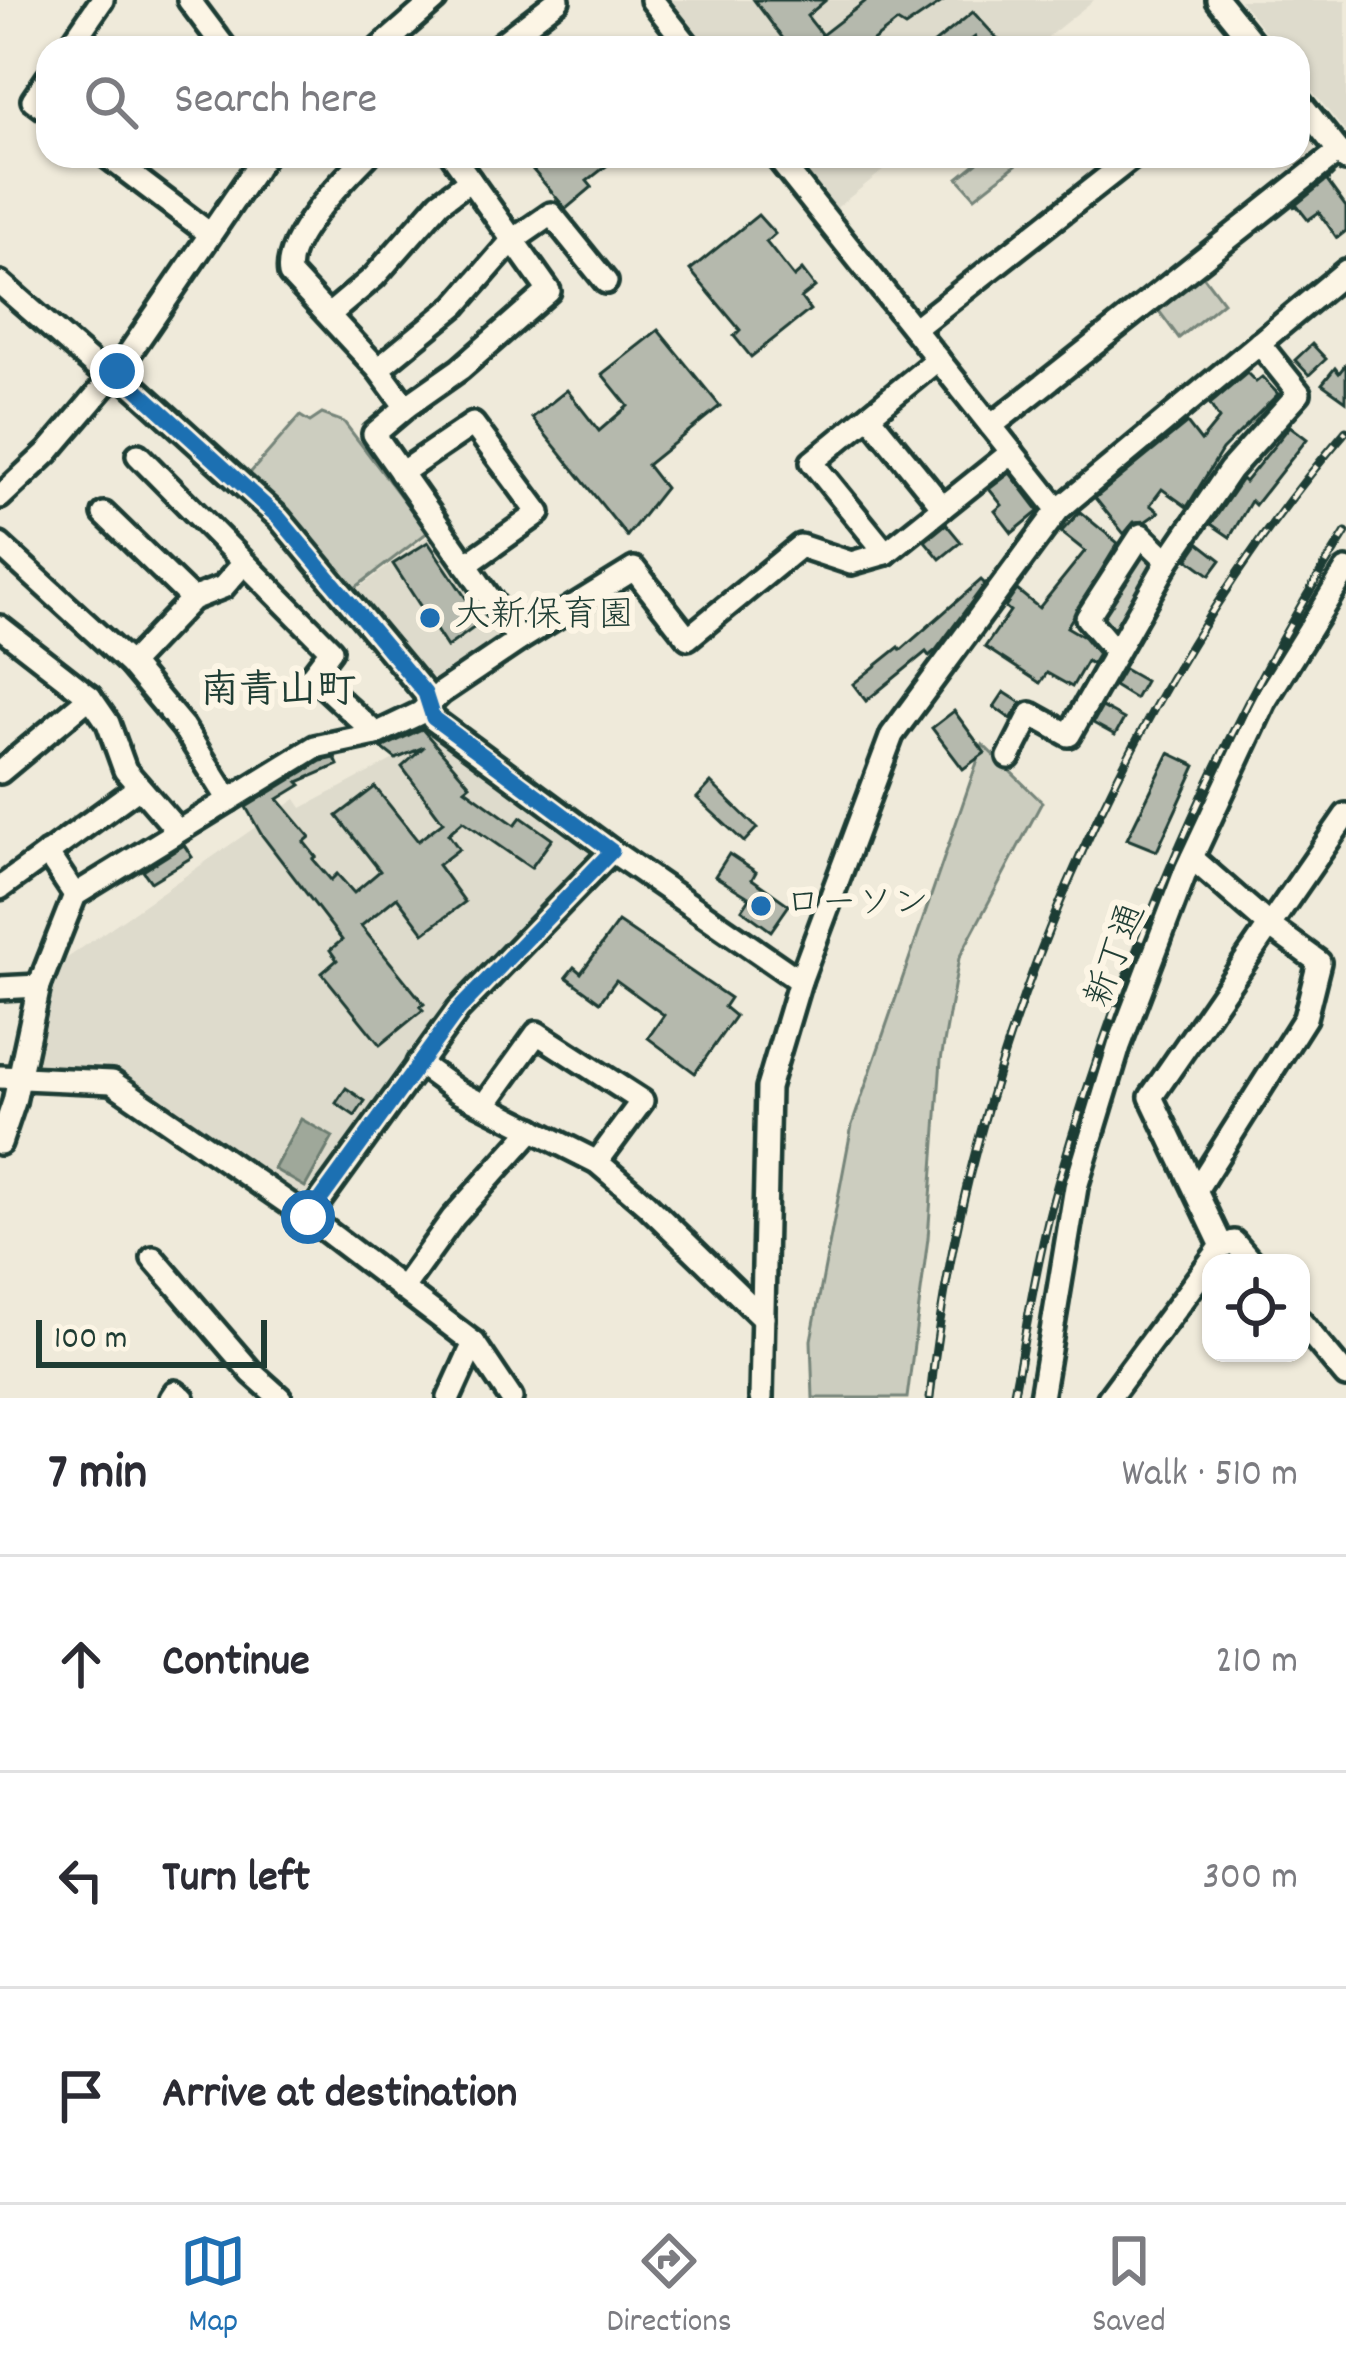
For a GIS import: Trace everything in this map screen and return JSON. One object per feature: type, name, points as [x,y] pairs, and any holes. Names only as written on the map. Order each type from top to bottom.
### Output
[{"type":"street","points":[[77,36],[102,0]]},
{"type":"street","points":[[189,0],[216,36]]},
{"type":"street","points":[[394,36],[435,0]]},
{"type":"street","points":[[512,36],[558,0]]},
{"type":"street","points":[[652,0],[680,36]]},
{"type":"street","points":[[1218,0],[1247,36]]},
{"type":"street","points":[[991,425],[1342,155],[1310,115]]},
{"type":"street","points":[[123,168],[210,234]]},
{"type":"street","points":[[0,497],[48,452],[113,375],[256,168]]},
{"type":"street","points":[[358,168],[305,228],[287,262],[290,274],[406,406]]},
{"type":"street","points":[[462,168],[549,291],[460,369],[374,434],[519,640]]},
{"type":"street","points":[[786,168],[1058,510]]},
{"type":"street","points":[[914,328],[1119,168]]},
{"type":"street","points":[[329,316],[374,277],[440,202],[470,180]]},
{"type":"street","points":[[378,369],[456,305],[512,241],[551,214],[606,282]]},
{"type":"street","points":[[761,1398],[768,1088],[800,981],[892,735],[1058,510],[1346,271]]},
{"type":"street","points":[[0,283],[279,518],[425,693],[433,718],[612,851],[800,981]]},
{"type":"street","points":[[1009,757],[1031,714],[1069,736],[1168,561],[1230,470],[1299,393],[1259,344]]},
{"type":"street","points":[[886,553],[812,463],[938,359]]},
{"type":"street","points":[[869,416],[943,507]]},
{"type":"street","points":[[401,473],[473,424],[539,513],[466,565]]},
{"type":"street","points":[[0,1143],[9,1077],[75,895],[315,747],[376,734],[430,705],[519,640],[634,569],[688,638],[800,546],[851,562],[886,553],[1012,452]]},
{"type":"street","points":[[138,455],[331,650],[312,675],[376,734]]},
{"type":"street","points":[[104,514],[192,599]]},
{"type":"street","points":[[1116,652],[1087,618],[1141,535],[1168,561]]},
{"type":"street","points":[[0,545],[130,664],[183,728],[229,800]]},
{"type":"street","points":[[130,664],[192,599],[223,587],[244,562]]},
{"type":"street","name":"新丁通","points":[[1041,1398],[1076,1187],[1119,1046],[1192,858],[1265,701],[1346,570]]},
{"type":"street","points":[[0,628],[90,697],[108,723],[125,770],[178,831]]},
{"type":"street","points":[[0,772],[90,697]]},
{"type":"street","points":[[0,888],[140,787]]},
{"type":"street","points":[[1222,1246],[1151,1097],[1346,815]]},
{"type":"street","points":[[308,1217],[458,1010],[612,851]]},
{"type":"street","points":[[47,854],[75,895]]},
{"type":"street","points":[[1192,858],[1319,962],[1305,1018],[1196,1190]]},
{"type":"street","points":[[0,988],[39,986]]},
{"type":"street","points":[[485,1105],[537,1033],[642,1101],[597,1162]]},
{"type":"street","points":[[418,1063],[458,1092],[597,1162],[763,1318]]},
{"type":"street","points":[[9,1077],[112,1082],[308,1217],[474,1343],[511,1398]]},
{"type":"street","points":[[402,1288],[453,1217],[533,1130]]},
{"type":"street","points":[[1109,1398],[1222,1246],[1234,1241],[1245,1254]]},
{"type":"street","points":[[153,1258],[252,1373],[280,1398]]},
{"type":"street","points":[[1310,1333],[1346,1376]]},
{"type":"street","points":[[449,1398],[474,1343]]},
{"type":"street","points":[[171,1398],[175,1392],[183,1398]]},
{"type":"shaded area","points":[[667,0],[1094,0],[1049,36],[696,36]]},
{"type":"shaded area","points":[[1240,0],[1346,0],[1346,133],[1310,88],[1310,36],[1268,36]]},
{"type":"shaded area","points":[[801,168],[886,168],[834,210]]},
{"type":"shaded area","points":[[970,168],[1012,168],[975,197],[958,178]]},
{"type":"shaded area","points":[[1198,269],[1223,302],[1179,338],[1153,303]]},
{"type":"shaded area","points":[[322,414],[344,422],[428,532],[347,594],[244,480],[300,416],[310,422]]},
{"type":"shaded area","name":"大新保育園","points":[[432,533],[505,641],[439,685],[430,685],[351,594]]},
{"type":"shaded area","points":[[1147,556],[1157,571],[1117,643],[1095,617],[1135,563]]},
{"type":"shaded area","points":[[437,736],[588,846],[589,853],[417,1040],[362,1117],[313,1202],[300,1204],[104,1065],[37,1068],[32,1064],[60,963],[296,799],[302,808]]},
{"type":"shaded area","points":[[983,745],[1042,802],[959,958],[941,1060],[928,1238],[907,1398],[813,1398],[811,1340],[852,1125]]},
{"type":"shaded area","points":[[301,1119],[333,1137],[305,1187],[274,1169]]},
{"type":"building","points":[[754,0],[826,0],[807,16],[822,35],[867,0],[945,0],[905,27],[897,22],[879,36],[781,36]]},
{"type":"building","points":[[973,12],[995,36],[943,36]]},
{"type":"building","points":[[531,168],[604,168],[587,181],[592,187],[566,209]]},
{"type":"building","points":[[1334,174],[1327,181],[1346,207],[1346,231],[1337,238],[1319,212],[1308,220],[1293,207]]},
{"type":"building","points":[[758,215],[775,234],[766,242],[794,277],[802,270],[815,287],[801,298],[810,310],[751,357],[734,336],[740,330],[690,270]]},
{"type":"building","points":[[658,330],[720,406],[647,465],[665,488],[627,536],[532,418],[567,390],[599,431],[628,406],[602,374]]},
{"type":"building","points":[[1312,344],[1326,359],[1309,375],[1295,360]]},
{"type":"building","points":[[1346,364],[1346,401],[1322,384],[1335,368],[1339,373]]},
{"type":"building","points":[[1247,373],[1256,382],[1262,377],[1278,394],[1222,450],[1187,507],[1162,489],[1150,505],[1159,512],[1134,522],[1124,534],[1095,498],[1187,423],[1201,441],[1219,419],[1210,404]]},
{"type":"building","points":[[1290,426],[1307,439],[1255,505],[1251,501],[1230,537],[1211,524],[1242,479],[1245,482]]},
{"type":"building","points":[[1010,473],[1039,511],[1012,533],[995,511],[1002,505],[989,489]]},
{"type":"building","points":[[1080,512],[1118,543],[1067,627],[1084,637],[1098,654],[1092,664],[1087,661],[1072,687],[1047,673],[1040,683],[985,647],[1010,611],[1005,607],[1017,590],[1039,608],[1085,551],[1061,532]]},
{"type":"building","points":[[946,524],[961,542],[940,559],[925,541]]},
{"type":"building","points":[[428,542],[482,622],[447,647],[393,564]]},
{"type":"building","points":[[1199,543],[1221,560],[1210,575],[1188,559]]},
{"type":"building","points":[[981,580],[985,584],[936,650],[929,656],[926,652],[866,701],[853,684],[899,647],[901,650]]},
{"type":"building","points":[[1124,669],[1145,681],[1135,699],[1114,686]]},
{"type":"building","points":[[1004,692],[1021,703],[1011,719],[994,707]]},
{"type":"building","points":[[1102,707],[1124,719],[1115,735],[1093,723]]},
{"type":"building","points":[[954,711],[985,753],[963,769],[932,728]]},
{"type":"building","points":[[422,729],[470,785],[465,789],[515,825],[521,817],[552,839],[531,868],[463,821],[448,834],[459,849],[438,865],[465,902],[424,933],[397,897],[361,926],[424,1004],[423,1010],[380,1045],[322,973],[337,960],[330,950],[342,940],[261,834],[246,807],[321,761],[335,758],[338,765],[298,782],[301,785],[278,799],[310,837],[304,842],[313,859],[331,880],[337,874],[354,893],[380,871],[337,816],[375,787],[418,841],[443,822],[402,767],[424,747],[396,759],[382,748]]},
{"type":"building","points":[[1169,753],[1196,766],[1157,851],[1127,839]]},
{"type":"building","points":[[711,783],[757,828],[744,842],[697,798]]},
{"type":"building","points":[[184,845],[192,857],[151,882],[143,871]]},
{"type":"building","points":[[729,854],[756,872],[752,879],[789,905],[771,931],[742,910],[750,898],[715,876]]},
{"type":"building","points":[[618,922],[730,998],[724,1007],[735,1016],[695,1073],[648,1038],[664,1015],[616,980],[600,1002],[566,977],[574,967],[581,973]]},
{"type":"building","points":[[346,1088],[365,1101],[355,1116],[336,1103]]},
{"type":"railway","points":[[930,1398],[949,1270],[979,1140],[1018,1011],[1068,884],[1126,761],[1192,643],[1266,533],[1346,431]]},
{"type":"railway","points":[[1013,1398],[1058,1183],[1145,929],[1256,686],[1346,532]]},
{"type":"place","name":"大新保育園","points":[[430,618]]},
{"type":"place","name":"ローソン","points":[[761,906]]},
{"type":"district","name":"南青山町","points":[[278,693]]},
{"type":"route","points":[[117,371],[279,518],[425,693],[433,718],[612,851],[458,1010],[308,1217]]}]
